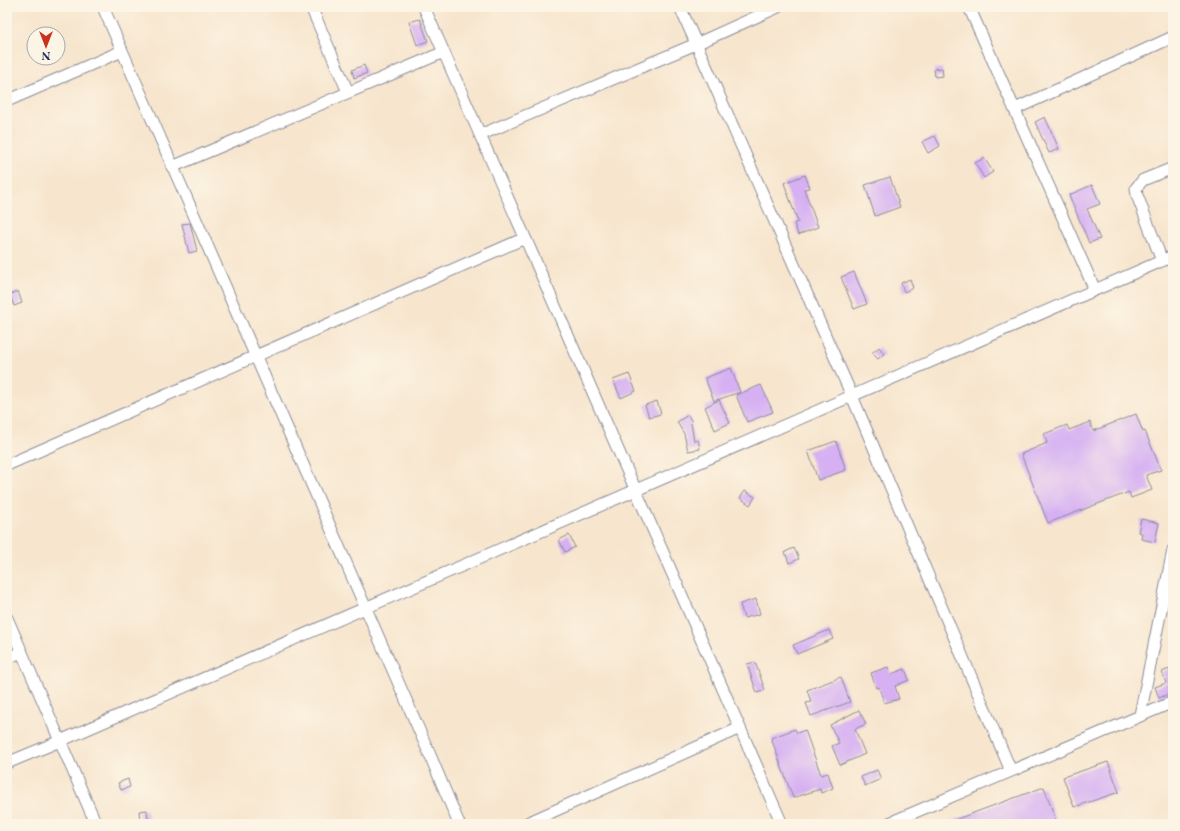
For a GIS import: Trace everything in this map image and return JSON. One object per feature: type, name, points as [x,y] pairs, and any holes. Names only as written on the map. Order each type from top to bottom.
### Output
[{"type":"lane","points":[[102,7],[459,824]]},
{"type":"lane","points":[[311,7],[348,92]]},
{"type":"lane","points":[[424,7],[782,824]]},
{"type":"lane","points":[[680,7],[852,396],[1011,771]]},
{"type":"lane","points":[[480,135],[696,44],[778,7]]},
{"type":"lane","points":[[969,7],[1095,290]]},
{"type":"lane","points":[[1015,109],[1173,37]]},
{"type":"lane","points":[[7,101],[122,51]]},
{"type":"lane","points":[[172,167],[444,52]]},
{"type":"lane","points":[[1162,261],[1137,195],[1136,188],[1143,180],[1173,168]]},
{"type":"lane","points":[[7,465],[525,238]]},
{"type":"lane","points":[[7,762],[60,741],[1173,256]]},
{"type":"lane","points":[[1140,716],[1173,550]]},
{"type":"lane","points":[[7,618],[96,824]]},
{"type":"lane","points":[[7,658],[22,652]]},
{"type":"lane","points":[[888,824],[1173,702]]},
{"type":"lane","points":[[525,824],[740,728]]},
{"type":"building","points":[[420,19],[428,41],[417,45],[409,22]]},
{"type":"building","points":[[364,65],[367,73],[354,78],[352,70]]},
{"type":"building","points":[[942,68],[943,76],[935,77],[934,69]]},
{"type":"building","points":[[1045,117],[1059,149],[1049,153],[1035,122]]},
{"type":"building","points":[[935,136],[940,146],[928,153],[922,142]]},
{"type":"building","points":[[984,158],[993,172],[984,178],[975,163]]},
{"type":"building","points":[[805,175],[810,188],[804,189],[818,227],[798,235],[794,223],[798,222],[784,183]]},
{"type":"building","points":[[890,177],[900,207],[875,216],[865,185]]},
{"type":"building","points":[[1092,185],[1100,204],[1087,209],[1100,239],[1089,243],[1069,195]]},
{"type":"building","points":[[190,223],[197,251],[189,253],[182,224]]},
{"type":"building","points":[[854,272],[867,304],[854,309],[841,277]]},
{"type":"building","points":[[910,279],[913,288],[904,292],[901,283]]},
{"type":"building","points":[[18,291],[22,303],[14,306],[10,295]]},
{"type":"building","points":[[879,347],[884,354],[878,359],[872,353]]},
{"type":"building","points":[[731,368],[740,392],[714,401],[705,378]]},
{"type":"building","points":[[629,374],[636,391],[621,398],[613,380]]},
{"type":"building","points":[[761,385],[773,412],[747,422],[736,395]]},
{"type":"building","points":[[719,400],[730,423],[715,430],[705,407]]},
{"type":"building","points":[[657,401],[661,414],[649,417],[645,405]]},
{"type":"building","points":[[1136,414],[1143,432],[1145,431],[1161,470],[1146,475],[1152,490],[1131,498],[1129,492],[1048,523],[1021,454],[1047,443],[1044,434],[1067,425],[1069,430],[1090,422],[1093,431]]},
{"type":"building","points":[[688,415],[692,422],[694,441],[698,440],[700,449],[688,451],[684,434],[677,422]]},
{"type":"building","points":[[836,441],[846,470],[818,480],[808,451]]},
{"type":"building","points":[[745,491],[755,497],[750,505],[740,498]]},
{"type":"building","points":[[1141,519],[1159,523],[1155,542],[1141,539],[1142,533],[1138,532]]},
{"type":"building","points":[[569,535],[575,547],[565,552],[559,540]]},
{"type":"building","points":[[794,548],[799,559],[789,563],[785,552]]},
{"type":"building","points":[[756,599],[760,614],[744,618],[740,604]]},
{"type":"building","points":[[829,630],[833,639],[797,654],[793,645]]},
{"type":"building","points":[[755,662],[765,690],[757,693],[747,664]]},
{"type":"building","points":[[888,667],[891,674],[905,669],[909,680],[895,686],[899,699],[884,703],[879,687],[876,688],[871,673]]},
{"type":"building","points":[[1169,669],[1173,678],[1170,682],[1173,692],[1159,698],[1155,687],[1166,683],[1162,672]]},
{"type":"building","points":[[841,677],[850,702],[811,716],[806,703],[811,702],[807,690]]},
{"type":"building","points":[[859,710],[866,724],[855,729],[865,754],[840,765],[832,746],[839,743],[830,725]]},
{"type":"building","points":[[795,729],[797,733],[805,730],[821,775],[828,773],[833,788],[821,793],[820,789],[793,798],[771,738]]},
{"type":"building","points":[[1108,762],[1119,792],[1074,807],[1063,777]]},
{"type":"building","points":[[877,770],[881,779],[865,786],[861,777]]},
{"type":"building","points":[[128,779],[130,787],[121,790],[118,783]]},
{"type":"building","points":[[1044,787],[1057,824],[946,823]]},
{"type":"building","points":[[147,810],[148,819],[140,820],[139,811]]}]
